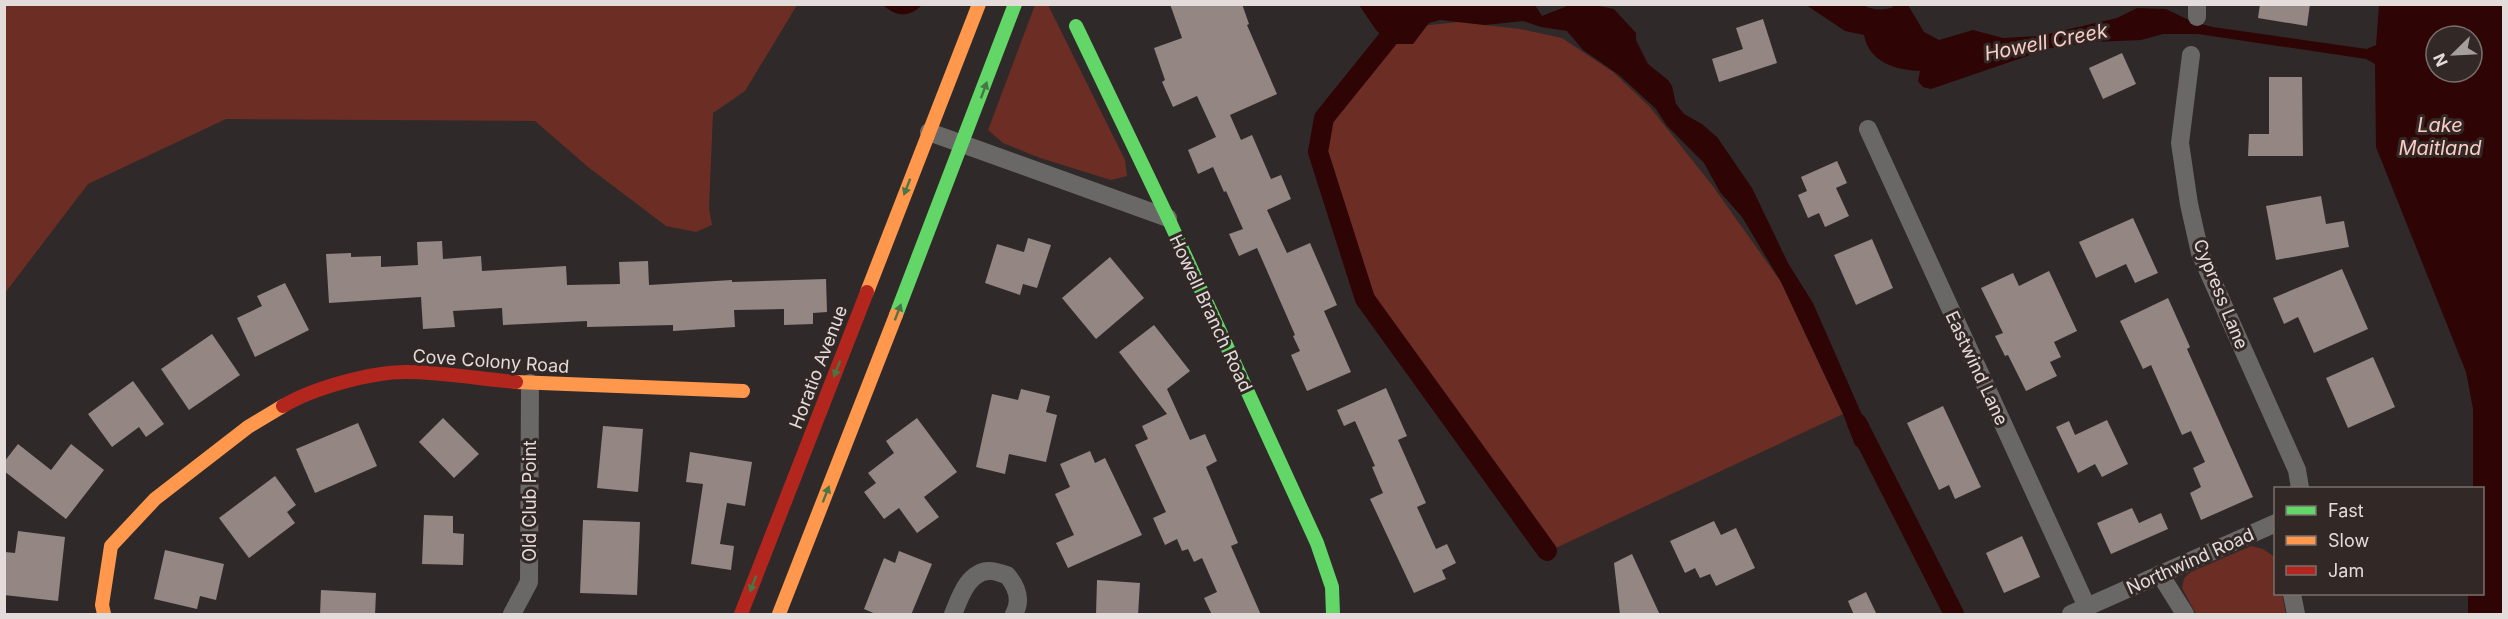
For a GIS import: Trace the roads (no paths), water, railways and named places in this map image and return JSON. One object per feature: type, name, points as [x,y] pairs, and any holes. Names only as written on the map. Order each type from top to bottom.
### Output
[{"type":"street","points":[[929,132],[979,4]]},
{"type":"street","points":[[963,145],[1015,4]]},
{"type":"street","points":[[1076,26],[1168,218]]},
{"type":"street","name":"Cypress Lane","points":[[2191,55],[2180,143],[2189,204],[2200,253],[2298,470],[2300,487]]},
{"type":"street","name":"Eastwind Lane","points":[[1868,129],[2079,611]]},
{"type":"street","name":"Howell Branch Road","points":[[929,132],[1168,218],[1317,543],[1332,587],[1333,615]]},
{"type":"street","name":"Horatio Avenue","points":[[779,615],[796,521],[929,132]]},
{"type":"street","name":"Horatio Avenue","points":[[741,615],[796,521],[963,145]]},
{"type":"street","name":"Cove Colony Road","points":[[104,615],[102,605],[111,546],[155,499],[248,427],[298,397],[353,380],[405,372],[530,383],[743,391]]},
{"type":"street","name":"Old Club Point","points":[[512,615],[528,582],[530,383]]},
{"type":"street","name":"Northwind Road","points":[[2079,611],[2274,524]]},
{"type":"street","points":[[953,615],[972,578],[988,571],[1007,575],[1017,587],[1018,607],[1014,615]]},
{"type":"street","points":[[2160,574],[2185,615]]},
{"type":"street","points":[[2292,595],[2296,615]]},
{"type":"water","points":[[883,5],[922,5],[907,14],[898,14]]},
{"type":"water","points":[[1359,5],[1535,5],[1542,16],[1570,5],[1594,5],[1614,9],[1636,33],[1636,40],[1648,64],[1672,86],[1676,104],[1684,114],[1702,124],[1717,137],[1752,188],[1788,263],[1813,303],[1873,440],[1866,450],[1862,451],[1855,445],[1843,414],[1781,282],[1742,217],[1720,192],[1704,163],[1667,126],[1656,109],[1619,75],[1583,50],[1567,31],[1541,27],[1523,21],[1485,25],[1440,20],[1429,23],[1413,44],[1390,44],[1376,30]]},
{"type":"water","name":"Lake Maitland","points":[[1806,5],[1863,5],[1882,9],[1893,7],[1893,5],[1908,5],[1924,32],[1939,40],[1973,30],[2003,38],[2039,36],[2117,18],[2137,8],[2166,9],[2193,22],[2213,27],[2367,49],[2376,45],[2379,5],[2503,5],[2503,614],[2468,614],[2468,595],[2484,595],[2484,487],[2473,487],[2473,409],[2466,372],[2376,147],[2375,64],[2366,59],[2198,34],[2163,34],[2141,40],[2093,42],[2051,48],[1931,89],[1923,87],[1918,81],[1920,71],[1901,69],[1884,63],[1871,52],[1864,35],[1845,31]]},
{"type":"waterway","points":[[1403,20],[1324,118],[1318,152],[1365,299],[1547,551]]},
{"type":"waterway","points":[[1857,423],[1954,614]]},
{"type":"water label","name":"Howell Creek","points":[[2046,42]]}]
